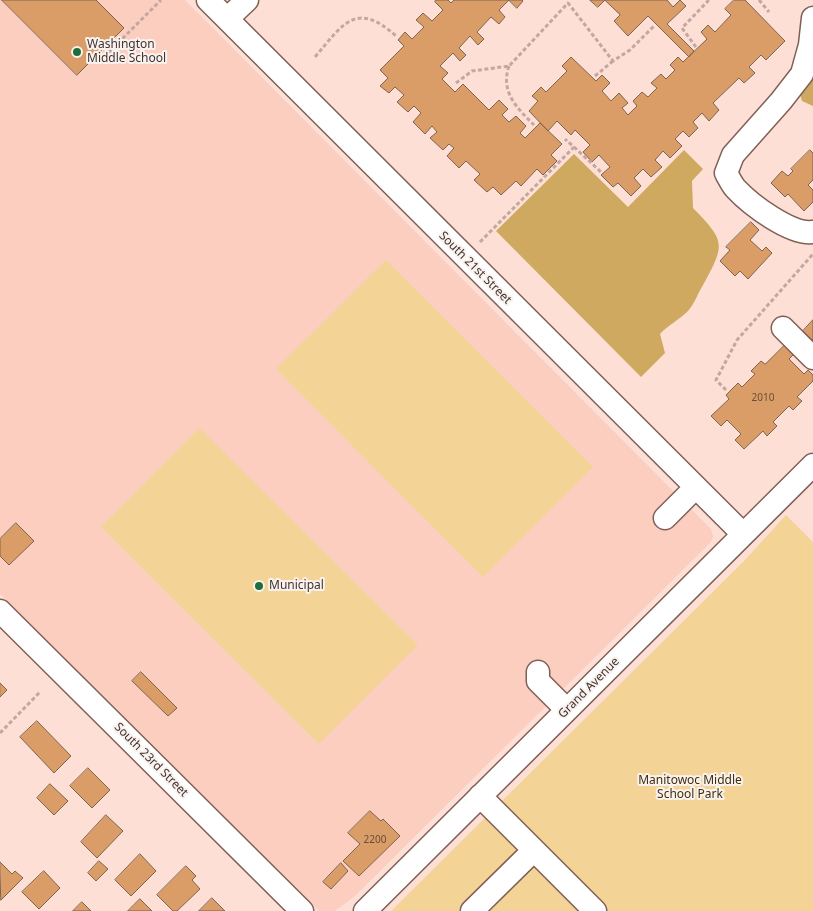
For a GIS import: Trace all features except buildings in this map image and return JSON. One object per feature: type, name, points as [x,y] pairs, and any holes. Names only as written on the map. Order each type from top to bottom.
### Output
[{"type":"street","name":"South 21st Street","points":[[208,0],[695,488],[744,534]]},
{"type":"street","points":[[227,19],[247,0]]},
{"type":"street","points":[[813,18],[810,46],[802,74],[782,101],[733,155],[726,173],[736,188],[756,206],[788,226],[806,233],[813,232]]},
{"type":"street","points":[[783,328],[813,358]]},
{"type":"street","name":"Grand Avenue","points":[[365,911],[813,465]]},
{"type":"street","points":[[665,518],[695,488]]},
{"type":"street","name":"South 23rd Street","points":[[0,611],[302,911]]},
{"type":"street","points":[[538,672],[538,682],[567,710]]},
{"type":"street","points":[[480,796],[596,911]]},
{"type":"street","points":[[472,911],[534,850]]},
{"type":"path","points":[[104,57],[161,0]]},
{"type":"path","points":[[696,48],[682,28],[708,0]]},
{"type":"path","points":[[758,0],[769,12]]},
{"type":"path","points":[[534,125],[518,109],[508,94],[506,79],[509,66],[567,2],[613,60]]},
{"type":"path","points":[[315,57],[338,30],[349,21],[360,17],[381,22],[396,36]]},
{"type":"path","points":[[595,76],[613,60],[630,50],[654,26]]},
{"type":"path","points":[[456,83],[472,70],[509,66]]},
{"type":"path","points":[[565,139],[600,172]]},
{"type":"path","points":[[480,242],[574,148]]},
{"type":"path","points":[[726,390],[716,380],[737,340],[813,254]]},
{"type":"path","points":[[0,732],[40,692]]},
{"type":"shaded area","points":[[0,0],[185,0],[711,529],[713,537],[710,543],[355,896],[335,911],[319,911],[0,594]]},
{"type":"shaded area","points":[[811,78],[813,79],[813,106],[802,101],[800,94]]},
{"type":"shaded area","points":[[684,150],[703,169],[692,181],[693,208],[716,236],[719,244],[718,251],[716,260],[694,302],[684,315],[660,334],[665,353],[641,377],[496,231],[574,154],[628,207]]},
{"type":"green space","points":[[386,260],[593,467],[483,577],[276,369]]},
{"type":"green space","name":"Municipal","points":[[199,428],[418,645],[319,744],[101,527]]},
{"type":"green space","name":"Manitowoc Middle School Park","points":[[786,515],[813,542],[813,911],[391,911],[743,562]]},
{"type":"place","name":"Washington Middle School","points":[[77,52]]},
{"type":"place","name":"Municipal","points":[[259,586]]}]
